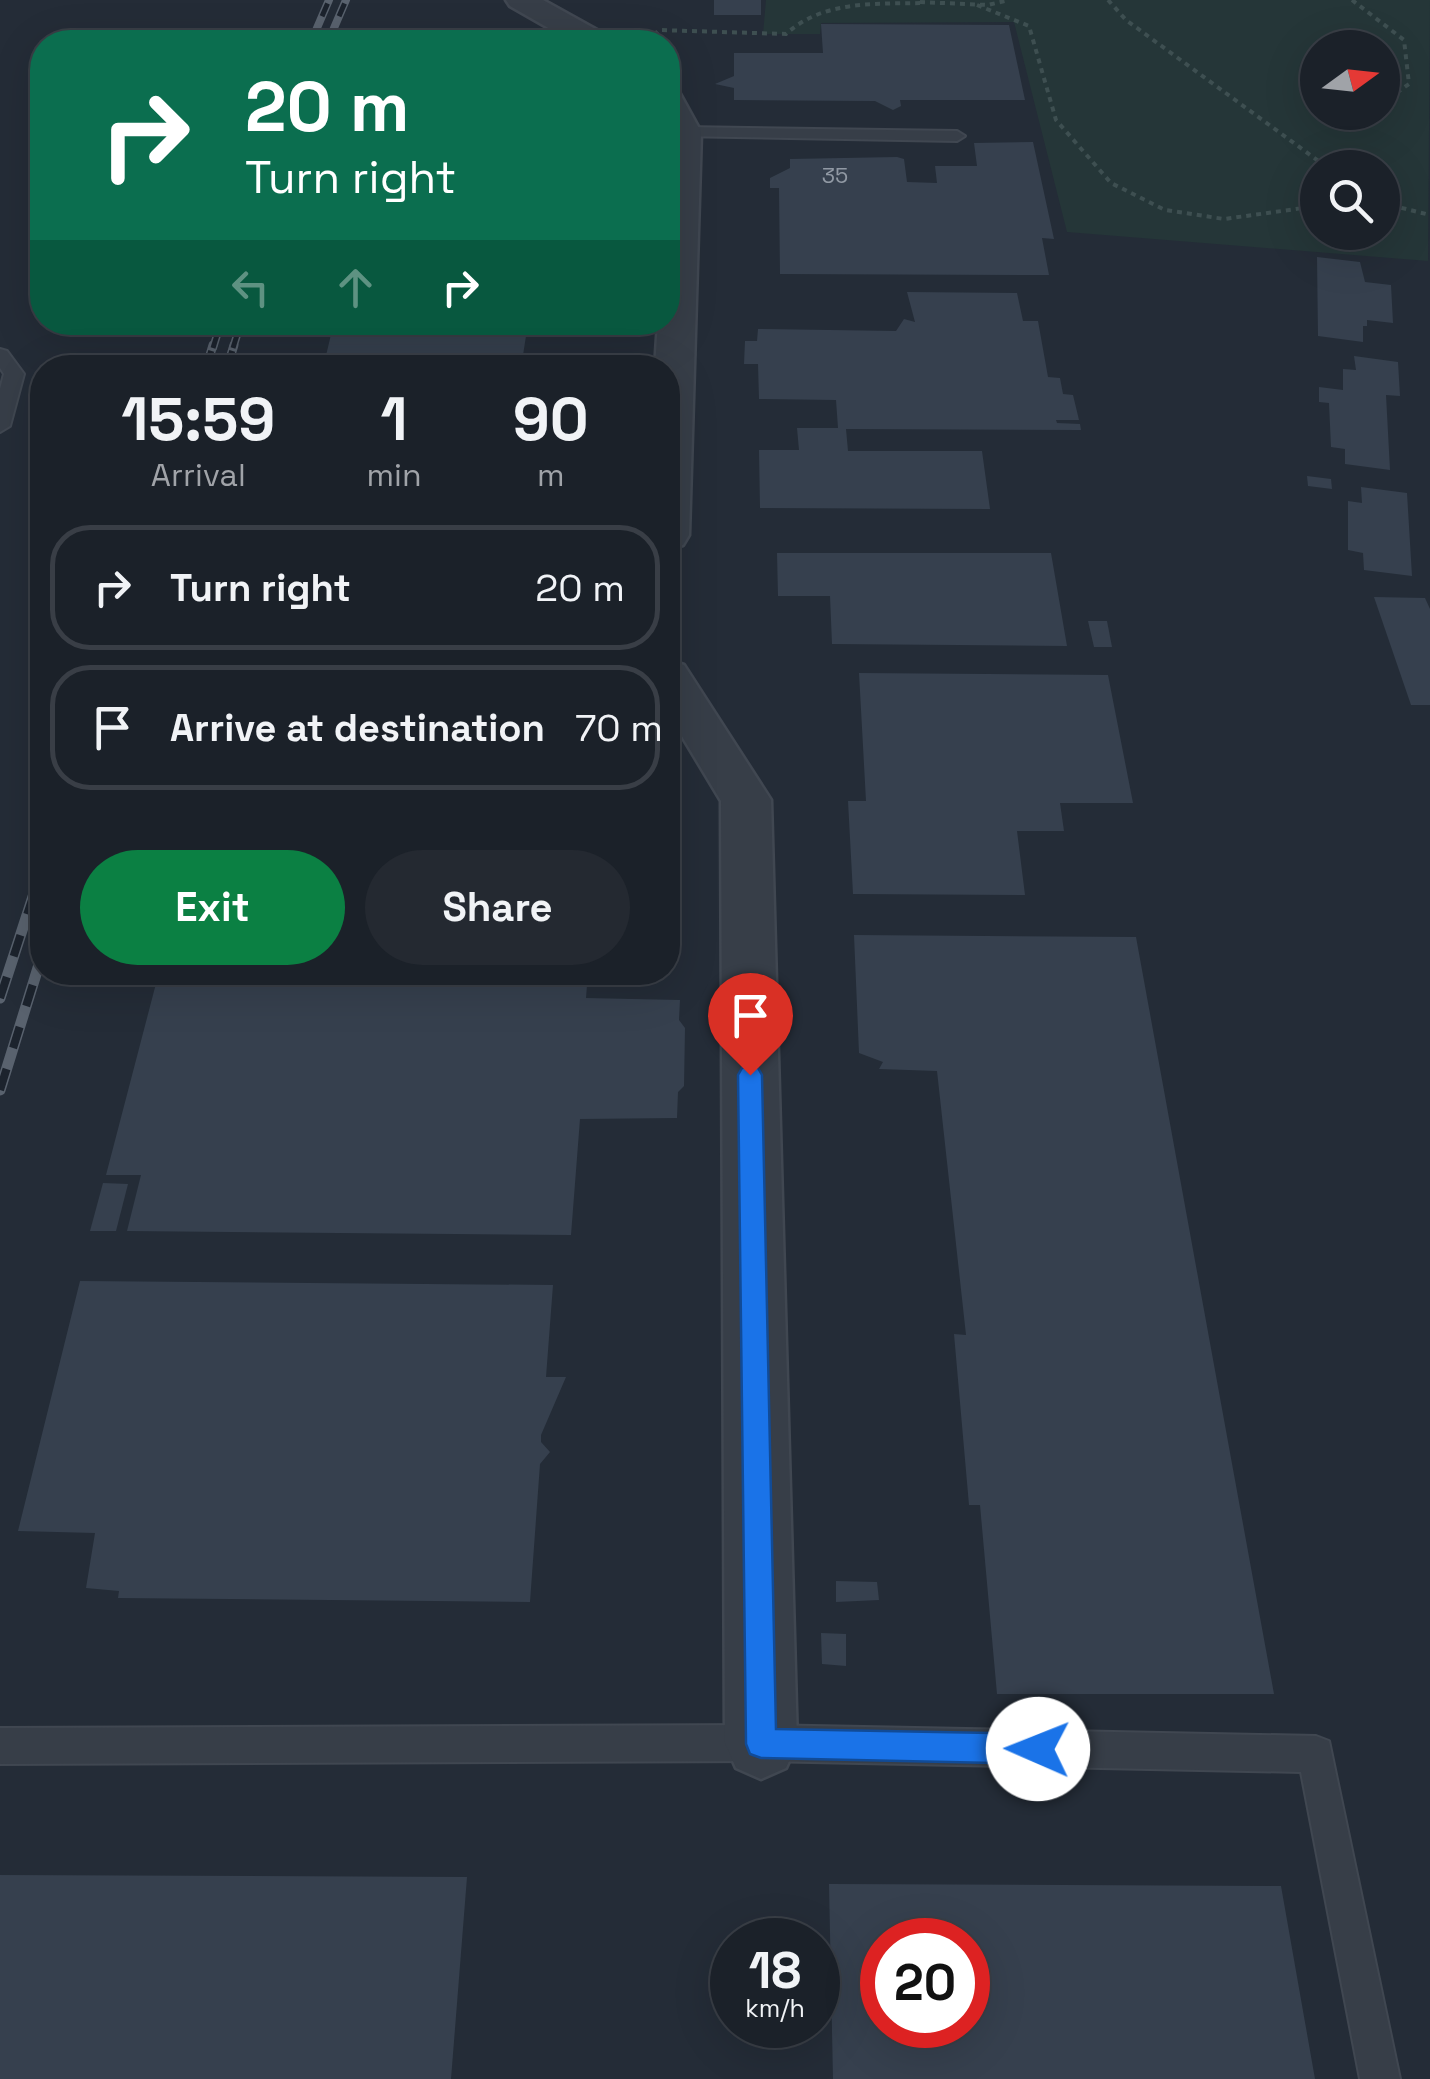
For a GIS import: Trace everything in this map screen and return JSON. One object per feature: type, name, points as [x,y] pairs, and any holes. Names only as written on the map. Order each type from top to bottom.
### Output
[{"type":"street","points":[[521,0],[574,30]]},
{"type":"street","points":[[680,695],[746,800],[761,1744]]},
{"type":"lane","points":[[680,116],[957,136]]},
{"type":"lane","points":[[0,355],[14,374],[0,426]]},
{"type":"lane","points":[[0,1746],[761,1744],[1316,1754],[1380,2079]]},
{"type":"path","points":[[914,0],[924,3]]},
{"type":"path","points":[[680,31],[786,34],[804,18],[838,8],[924,3],[977,5],[1010,0]]},
{"type":"path","points":[[1108,0],[1126,20],[1303,150]]},
{"type":"path","points":[[1352,0],[1391,30]]},
{"type":"path","points":[[977,5],[1029,26],[1056,120],[1111,183],[1165,210],[1224,219],[1300,210]]},
{"type":"path","points":[[1400,37],[1404,40],[1403,60],[1410,71],[1409,84],[1400,90]]},
{"type":"path","points":[[1400,208],[1430,215]]},
{"type":"shaded area","points":[[766,0],[1430,0],[1428,261],[1067,232],[1014,22],[821,23],[820,34],[763,34]]},
{"type":"building","points":[[714,0],[761,0],[761,15],[714,15]]},
{"type":"building","points":[[821,24],[1009,25],[1025,100],[900,100],[901,106],[893,110],[875,101],[734,100],[734,88],[715,84],[734,76],[734,53],[823,53]]},
{"type":"building","points":[[1033,142],[1054,239],[1042,238],[1049,275],[780,274],[779,188],[770,188],[770,178],[790,168],[790,159],[897,157],[904,159],[907,182],[937,183],[935,166],[977,166],[974,143]]},
{"type":"building","points":[[1317,257],[1360,262],[1365,282],[1391,285],[1393,323],[1367,320],[1363,342],[1318,336]]},
{"type":"building","points":[[907,292],[1017,293],[1023,321],[1038,321],[1048,377],[1060,378],[1063,394],[1073,395],[1079,420],[1056,420],[1057,423],[1080,424],[1081,430],[846,429],[848,451],[982,451],[990,509],[760,508],[759,450],[799,450],[797,428],[838,428],[836,400],[759,399],[758,364],[744,364],[745,341],[757,341],[758,329],[896,331],[904,319],[915,322]]},
{"type":"building","points":[[331,335],[536,335],[526,336],[523,355],[326,355]]},
{"type":"building","points":[[1354,356],[1398,362],[1400,396],[1386,395],[1390,470],[1345,464],[1345,449],[1331,447],[1329,403],[1319,402],[1319,387],[1343,390],[1343,369],[1356,370]]},
{"type":"building","points":[[1307,476],[1331,479],[1332,489],[1308,486]]},
{"type":"building","points":[[1361,487],[1407,493],[1412,576],[1364,570],[1363,553],[1348,550],[1348,501],[1362,503]]},
{"type":"building","points":[[777,553],[1051,553],[1067,646],[832,644],[830,596],[778,596]]},
{"type":"building","points":[[1374,597],[1425,598],[1430,609],[1430,705],[1411,705]]},
{"type":"building","points":[[1088,621],[1107,621],[1112,647],[1094,647]]},
{"type":"building","points":[[859,673],[1108,675],[1133,803],[1060,803],[1064,831],[1017,831],[1025,895],[853,894],[848,801],[866,801]]},
{"type":"building","points":[[854,935],[1136,937],[1274,1694],[997,1694],[980,1505],[969,1505],[954,1334],[966,1335],[937,1071],[879,1069],[883,1062],[859,1053]]},
{"type":"building","points":[[156,985],[587,985],[586,998],[680,1000],[679,1020],[685,1028],[684,1086],[678,1092],[677,1118],[580,1119],[571,1235],[127,1231],[141,1175],[106,1175]]},
{"type":"building","points":[[103,1183],[128,1184],[116,1231],[90,1231]]},
{"type":"building","points":[[80,1281],[553,1285],[546,1377],[566,1377],[541,1435],[541,1442],[550,1452],[540,1464],[530,1602],[118,1598],[119,1591],[86,1588],[95,1533],[18,1531]]},
{"type":"building","points":[[836,1581],[877,1582],[879,1600],[836,1602]]},
{"type":"building","points":[[821,1633],[846,1634],[846,1666],[822,1664]]},
{"type":"building","points":[[0,1875],[467,1877],[451,2079],[0,2079]]},
{"type":"building","points":[[829,1884],[1281,1886],[1315,2079],[833,2079],[832,2048],[840,2048],[840,1918],[830,1918]]},
{"type":"railway","points":[[316,30],[329,0]]},
{"type":"railway","points":[[333,30],[346,0]]},
{"type":"railway","points":[[213,348],[217,335]]},
{"type":"railway","points":[[233,348],[237,335]]},
{"type":"railway","points":[[210,355],[213,345]]},
{"type":"railway","points":[[231,355],[234,345]]},
{"type":"railway","points":[[0,998],[30,906]]},
{"type":"railway","points":[[0,1090],[33,985]]},
{"type":"route","points":[[750,1075],[761,1744],[1038,1749]]}]
